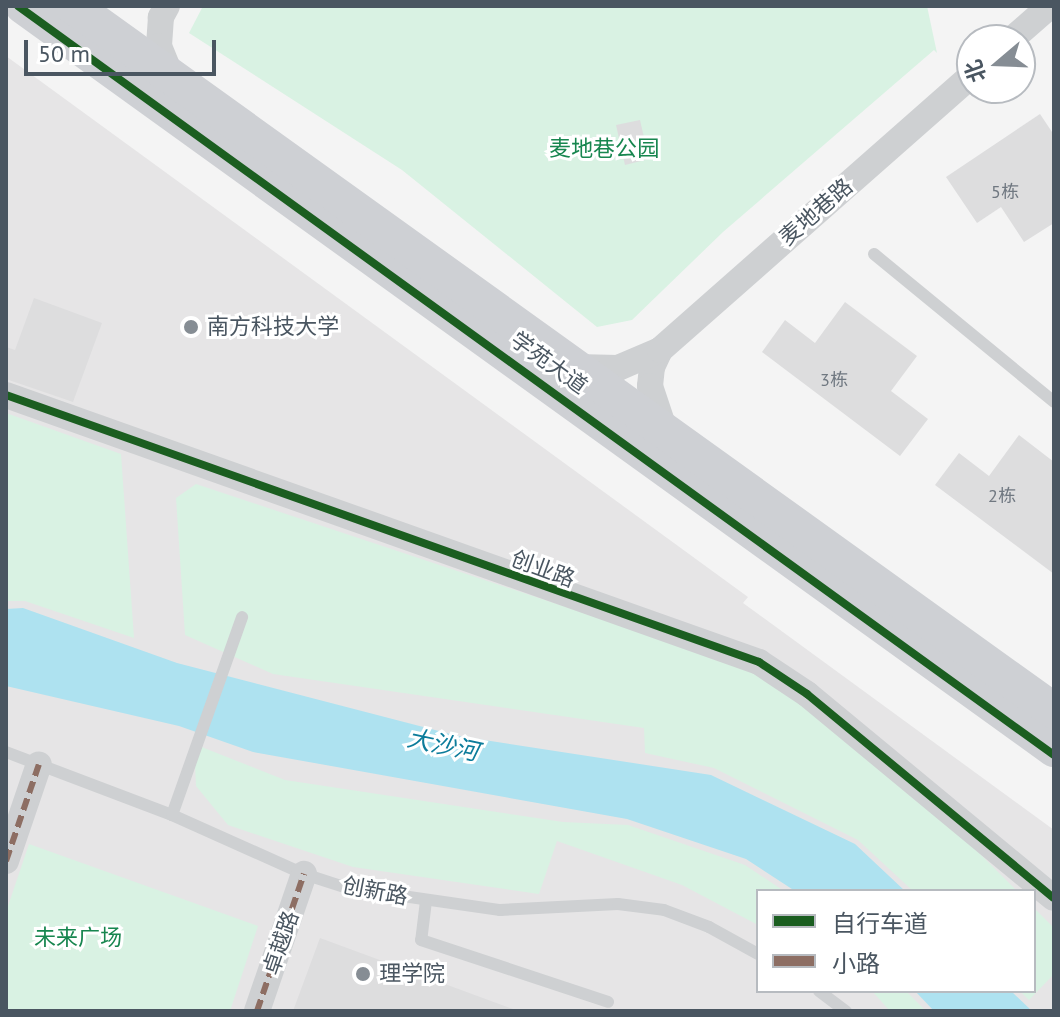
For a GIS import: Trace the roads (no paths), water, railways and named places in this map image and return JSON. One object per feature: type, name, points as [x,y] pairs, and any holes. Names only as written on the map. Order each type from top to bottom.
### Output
[{"type":"main road","name":"学苑大道","points":[[23,6],[1054,749]]},
{"type":"main road","name":"学苑大道","points":[[73,6],[1054,711]]},
{"type":"street","points":[[1029,24],[1050,6]]},
{"type":"street","points":[[113,35],[139,31],[164,12]]},
{"type":"street","points":[[164,12],[159,46],[172,78]]},
{"type":"street","name":"麦地巷路","points":[[575,366],[599,370],[618,368],[660,350],[956,89]]},
{"type":"street","points":[[660,350],[652,367],[650,386],[665,431]]},
{"type":"street","name":"创业路","points":[[6,395],[759,662],[818,703],[1054,898]]},
{"type":"street","points":[[6,861],[39,764]]},
{"type":"street","name":"卓越路","points":[[257,1011],[304,874]]},
{"type":"lane","points":[[874,254],[1054,402]]},
{"type":"lane","points":[[172,815],[242,617]]},
{"type":"lane","name":"创新路","points":[[6,752],[172,815],[304,874],[347,888],[500,910],[618,904],[664,910],[709,927],[756,953]]},
{"type":"lane","points":[[426,901],[421,940],[608,1002]]},
{"type":"lane","points":[[822,993],[846,1011]]},
{"type":"water","name":"大沙河","points":[[23,608],[177,663],[458,736],[711,775],[855,844],[903,889],[792,889],[746,859],[627,819],[253,752],[179,726],[6,686],[6,609]]},
{"type":"water","points":[[917,993],[1013,993],[1032,1011],[934,1011]]},
{"type":"place","name":"南方科技大学","points":[[191,327]]},
{"type":"place","name":"理学院","points":[[363,974]]},
{"type":"park label","name":"麦地巷公园","points":[[604,149]]},
{"type":"park label","name":"未来广场","points":[[78,938]]}]
